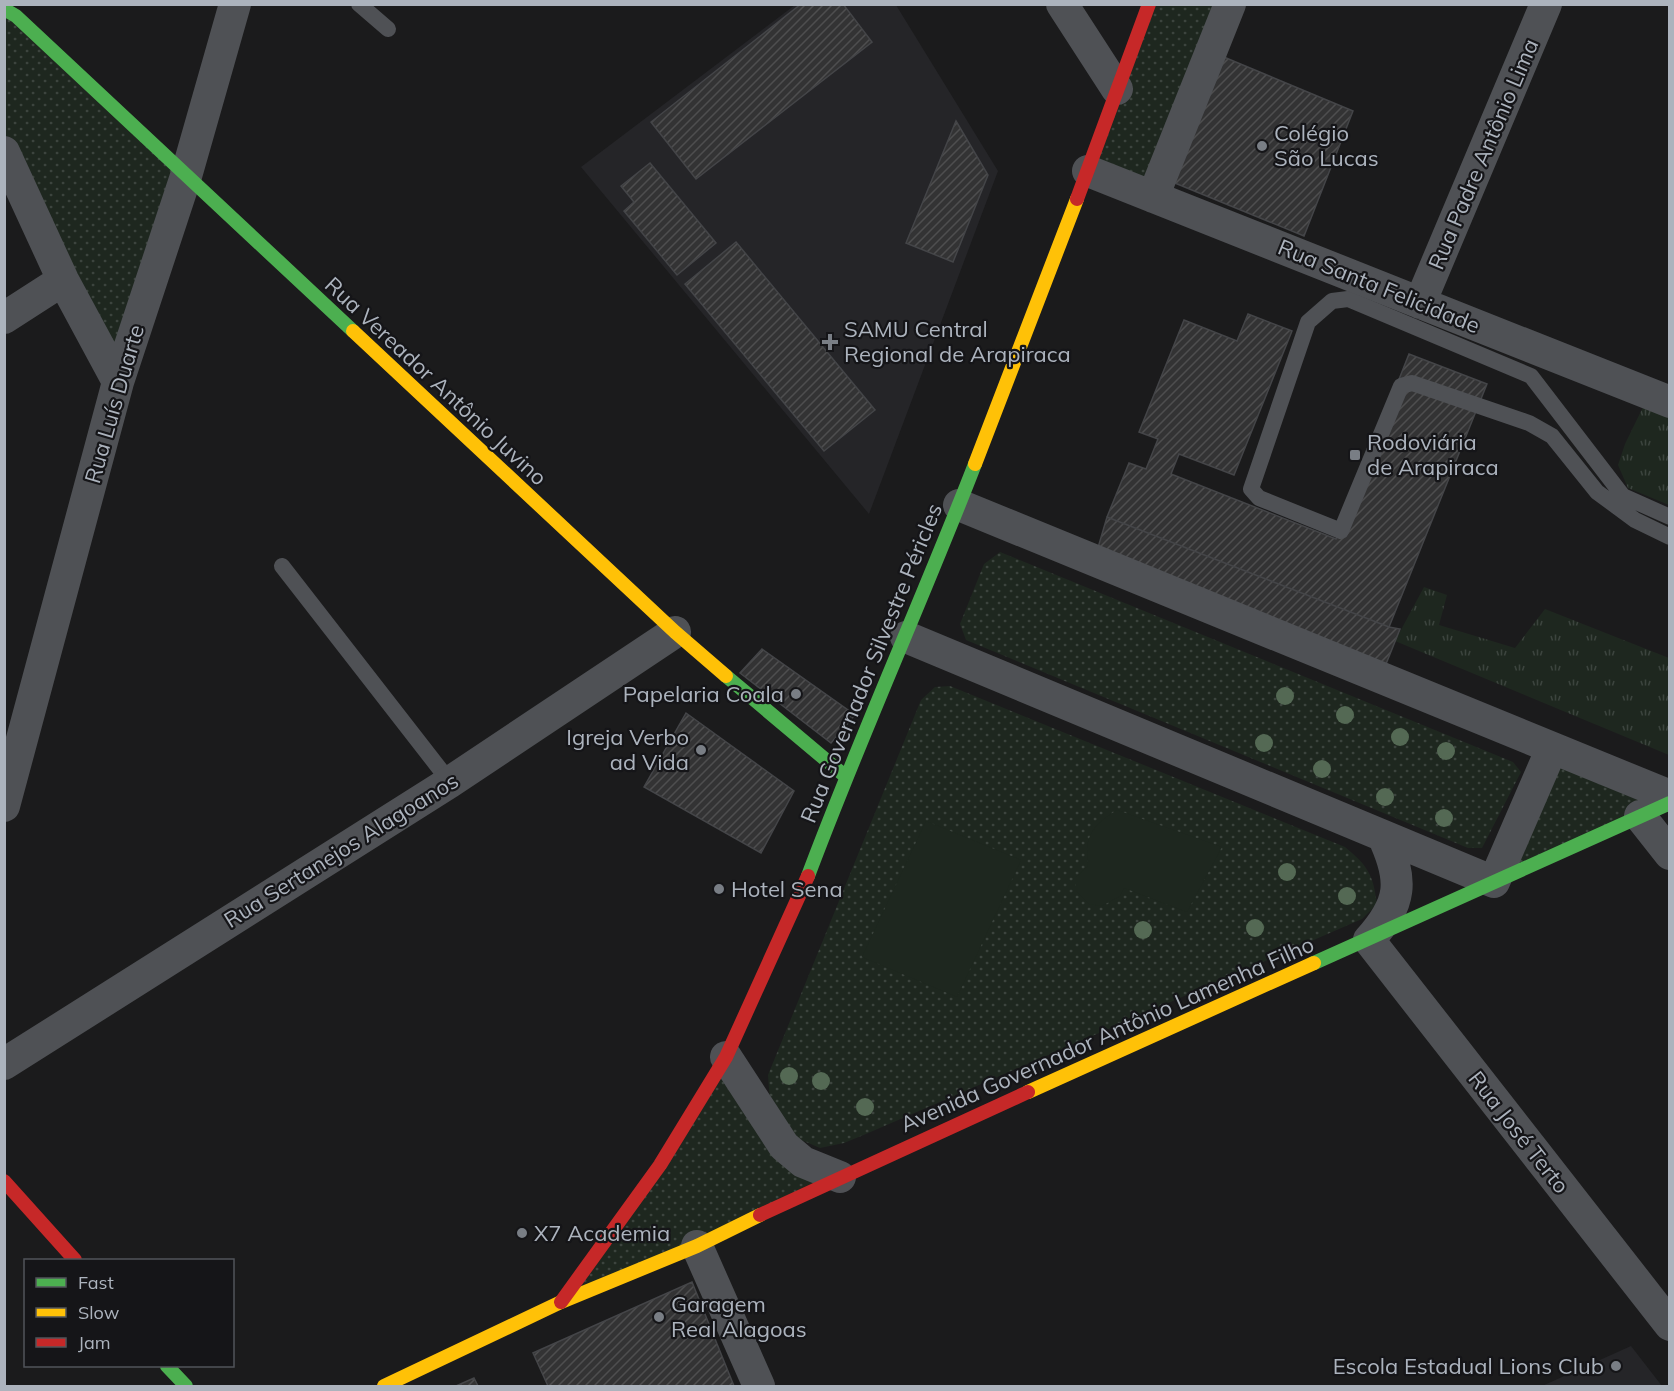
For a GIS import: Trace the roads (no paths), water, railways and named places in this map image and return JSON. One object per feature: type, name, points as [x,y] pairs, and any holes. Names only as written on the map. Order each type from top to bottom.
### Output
[{"type":"street","name":"Rua Luís Duarte","points":[[4,806],[118,382],[186,176],[235,4]]},
{"type":"street","points":[[1062,4],[1117,89]]},
{"type":"street","name":"Rua Governador Silvestre Péricles","points":[[561,1302],[660,1165],[726,1057],[801,894],[845,776],[906,637],[1088,171],[1149,4]]},
{"type":"street","points":[[1153,197],[1230,4]]},
{"type":"street","name":"Rua Padre Antônio Lima","points":[[1420,303],[1546,4]]},
{"type":"street","name":"Rua Vereador Antônio Juvino","points":[[4,9],[16,16],[675,632],[845,776]]},
{"type":"street","points":[[4,152],[63,280],[118,382]]},
{"type":"street","name":"Rua Santa Felicidade","points":[[1088,171],[1670,402]]},
{"type":"street","points":[[4,318],[63,280]]},
{"type":"street","points":[[958,504],[1670,796]]},
{"type":"street","name":"Rua Sertanejos Alagoanos","points":[[4,1064],[450,782],[675,632]]},
{"type":"street","points":[[906,637],[1494,882],[1552,748]]},
{"type":"street","name":"Avenida Governador Antônio Lamenha Filho","points":[[384,1386],[561,1302],[697,1246],[840,1177],[1369,940],[1670,802]]},
{"type":"street","points":[[1640,816],[1670,854]]},
{"type":"street","points":[[1369,940],[1383,924],[1397,898],[1398,878],[1383,836]]},
{"type":"street","name":"Rua José Terto","points":[[1369,940],[1670,1325]]},
{"type":"street","points":[[726,1057],[784,1146],[803,1162],[840,1177]]},
{"type":"street","points":[[4,1181],[74,1259]]},
{"type":"street","points":[[697,1246],[759,1386]]},
{"type":"street","points":[[169,1367],[186,1386]]},
{"type":"lane","points":[[359,4],[388,29]]},
{"type":"lane","points":[[1670,517],[1623,496],[1544,389],[1531,376],[1348,299],[1332,301],[1308,322],[1251,489],[1259,498],[1341,531],[1401,386],[1412,383],[1530,423],[1552,436],[1597,492],[1635,520],[1670,537]]},
{"type":"lane","points":[[282,566],[450,782]]},
{"type":"place","name":"Colégio São Lucas","points":[[1262,146]]},
{"type":"place","name":"SAMU Central Regional de Arapiraca","points":[[830,342]]},
{"type":"place","name":"Rodoviária de Arapiraca","points":[[1355,455]]},
{"type":"place","name":"Papelaria Coala","points":[[796,694]]},
{"type":"place","name":"Igreja Verbo ad Vida","points":[[701,750]]},
{"type":"place","name":"Hotel Sena","points":[[719,889]]},
{"type":"place","name":"X7 Academia","points":[[522,1233]]},
{"type":"place","name":"Garagem Real Alagoas","points":[[659,1317]]},
{"type":"place","name":"Escola Estadual Lions Club","points":[[1616,1366]]}]
